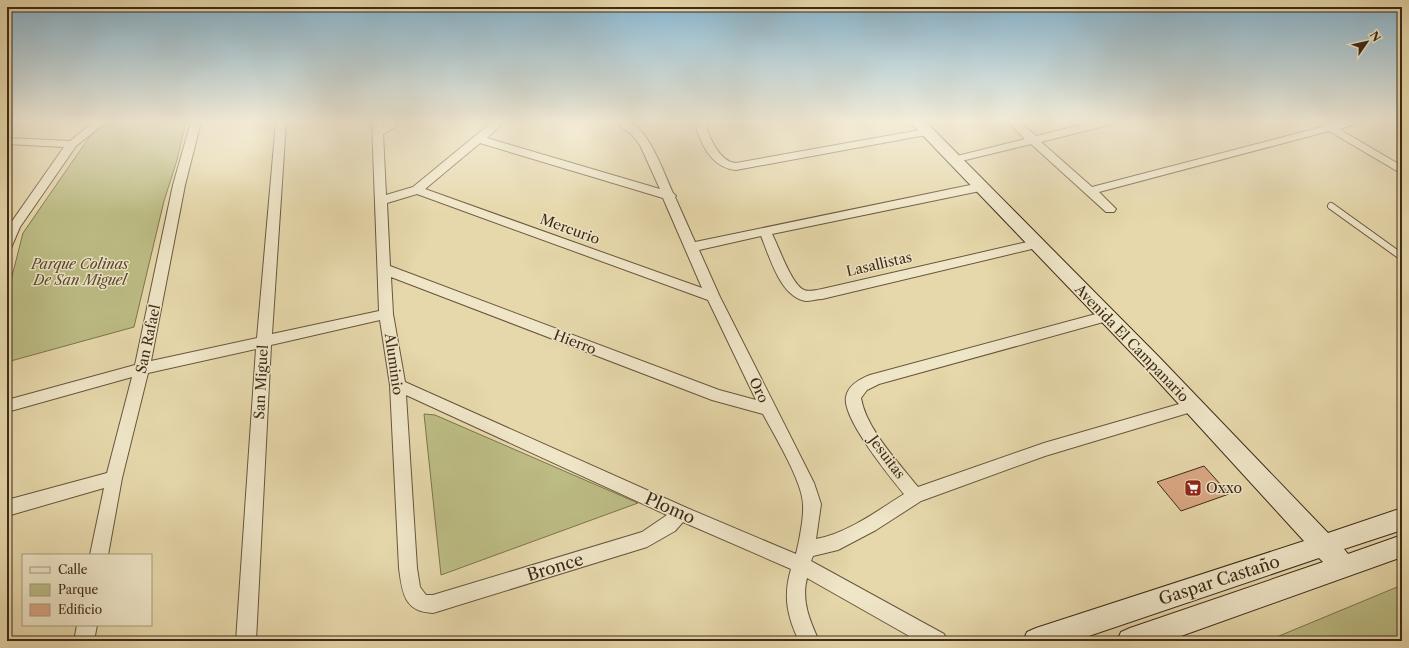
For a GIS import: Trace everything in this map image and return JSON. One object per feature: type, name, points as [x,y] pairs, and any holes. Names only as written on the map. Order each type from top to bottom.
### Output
[{"type":"street","points":[[7,245],[14,227],[66,152]]},
{"type":"street","name":"San Rafael","points":[[99,554],[114,478],[142,369],[179,185],[188,152]]},
{"type":"street","name":"San Miguel","points":[[246,641],[264,340],[279,152]]},
{"type":"street","name":"Aluminio","points":[[378,152],[386,314],[398,385],[408,568],[412,591],[420,603]]},
{"type":"street","points":[[381,201],[417,190],[463,152]]},
{"type":"street","points":[[523,152],[670,196]]},
{"type":"street","name":"Oro","points":[[649,152],[714,297],[768,409],[806,483],[812,504],[804,557],[796,584],[796,598],[799,620],[809,641]]},
{"type":"street","points":[[714,152],[724,164],[742,167],[808,152]]},
{"type":"street","name":"Avenida El Campanario","points":[[945,152],[1107,316],[1343,566]]},
{"type":"street","points":[[953,160],[984,152]]},
{"type":"street","points":[[1047,152],[1110,209]]},
{"type":"street","points":[[1090,191],[1241,152]]},
{"type":"street","points":[[1370,152],[1402,171]]},
{"type":"street","points":[[692,247],[980,187]]},
{"type":"street","name":"Mercurio","points":[[417,190],[714,297]]},
{"type":"street","name":"Lasallistas","points":[[765,231],[790,286],[798,293],[807,296],[822,294],[1036,244]]},
{"type":"street","name":"Hierro","points":[[384,269],[717,396],[768,409]]},
{"type":"street","points":[[7,406],[142,369],[264,340],[386,314]]},
{"type":"street","name":"Jesuitas","points":[[915,496],[863,426],[855,409],[853,399],[857,389],[875,379],[1107,316]]},
{"type":"street","name":"Plomo","points":[[398,385],[681,513],[804,557],[937,641]]},
{"type":"street","points":[[804,557],[870,524],[915,496],[1044,450],[1193,406]]},
{"type":"street","points":[[7,508],[114,478]]},
{"type":"street","name":"Bronce","points":[[420,603],[426,605],[433,604],[648,540],[669,525],[681,513]]},
{"type":"street","name":"Gaspar Castaño","points":[[1036,641],[1402,519]]},
{"type":"street","name":"Gaspar Castaño","points":[[1130,641],[1402,546]]},
{"type":"street","points":[[84,641],[86,626]]},
{"type":"lane","points":[[1331,206],[1402,257]]},
{"type":"green space","name":"Parque Colinas De San Miguel","points":[[79,152],[179,152],[164,201],[134,327],[7,362],[7,296],[23,233]]},
{"type":"green space","points":[[424,414],[435,415],[638,503],[441,575]]},
{"type":"green space","points":[[1402,585],[1402,641],[1267,641]]},
{"type":"building","name":"Oxxo","points":[[1204,466],[1229,494],[1181,511],[1157,482]]},
{"type":"place","name":"Oxxo","points":[[1193,488]]}]
